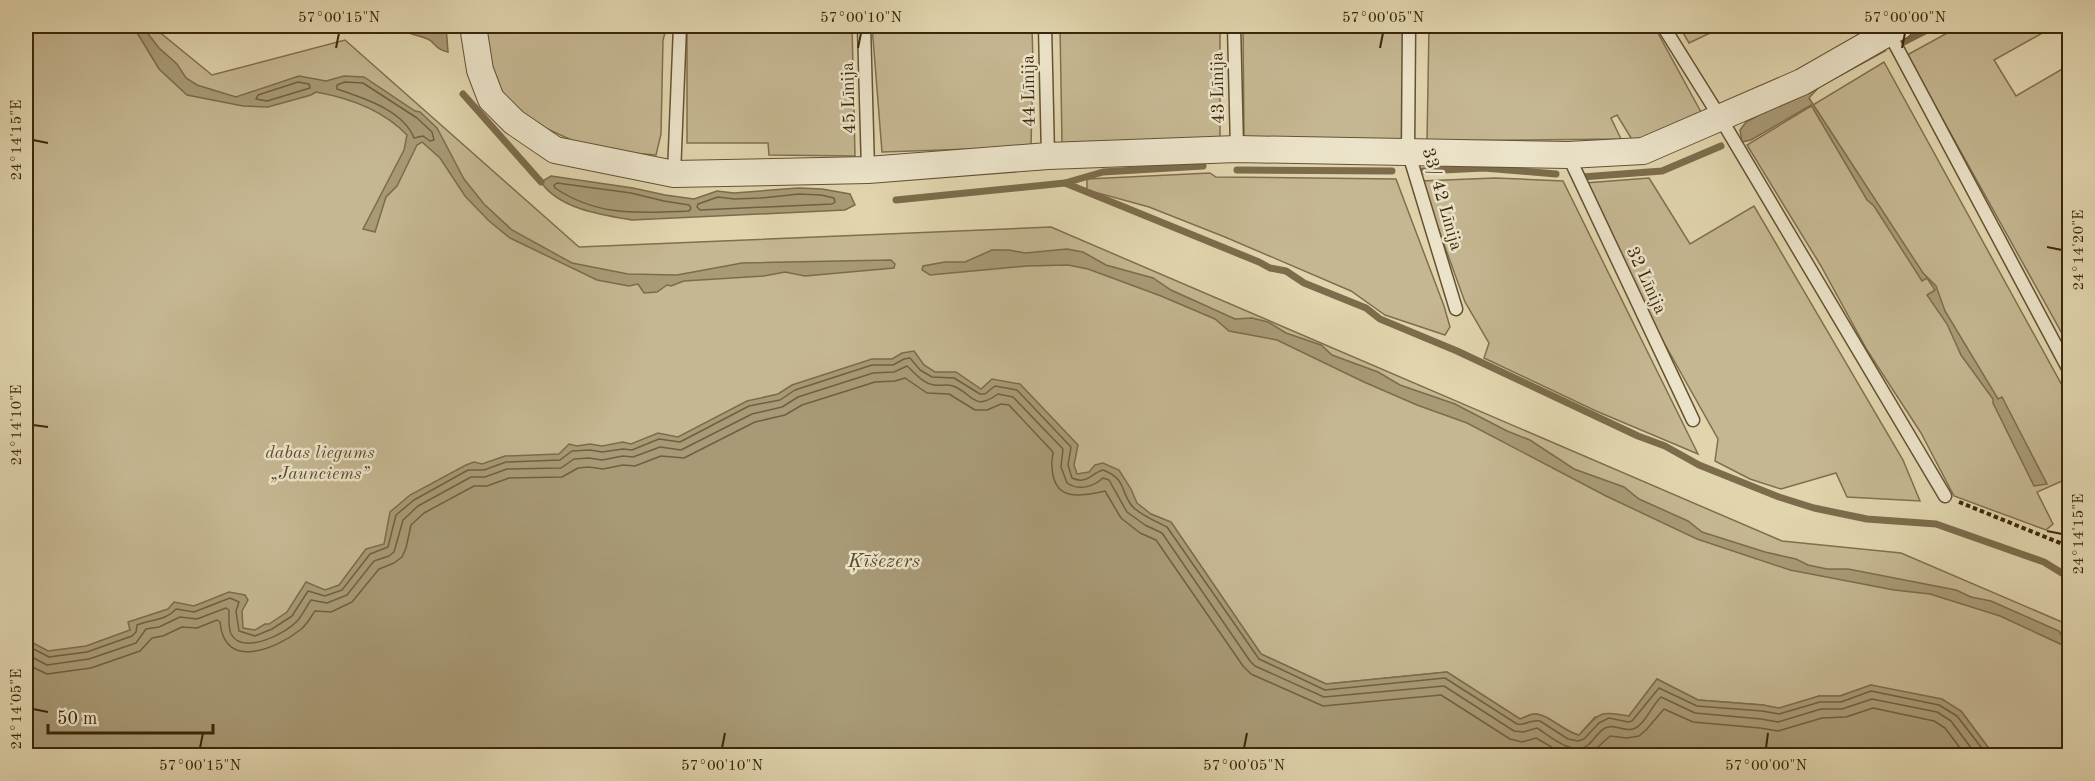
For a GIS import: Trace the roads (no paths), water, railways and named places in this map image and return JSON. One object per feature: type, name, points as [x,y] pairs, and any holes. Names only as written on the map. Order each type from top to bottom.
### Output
[{"type":"street","points":[[473,26],[480,70],[491,99],[514,122],[555,150],[674,174],[868,170],[1048,156],[1237,149],[1568,155],[1643,151],[1802,82],[1891,28]]},
{"type":"lane","points":[[674,174],[680,26]]},
{"type":"lane","name":"45 Līnija","points":[[864,26],[868,170]]},
{"type":"lane","name":"44 Līnija","points":[[1044,26],[1048,156]]},
{"type":"lane","name":"43 Līnija","points":[[1234,26],[1237,149]]},
{"type":"lane","name":"33/ 42 Līnija","points":[[1409,26],[1408,151],[1456,309]]},
{"type":"lane","points":[[1663,26],[1721,119],[1945,496]]},
{"type":"lane","points":[[1891,28],[2070,372]]},
{"type":"lane","name":"32 Līnija","points":[[1568,155],[1693,420]]},
{"type":"water","points":[[133,26],[142,26],[159,48],[177,64],[186,78],[197,85],[236,97],[299,76],[326,81],[344,76],[364,77],[415,111],[420,112],[437,128],[464,179],[484,204],[512,230],[572,263],[628,274],[677,275],[742,263],[891,260],[895,264],[894,268],[805,276],[785,272],[764,276],[684,281],[671,286],[667,285],[657,292],[644,293],[638,284],[629,286],[597,280],[510,238],[489,221],[465,196],[440,158],[422,142],[417,145],[397,186],[386,197],[375,232],[363,229],[404,150],[407,135],[398,126],[365,106],[316,92],[268,107],[243,106],[187,95],[159,69]]},
{"type":"water","points":[[400,26],[446,26],[448,52],[427,39],[403,30]]},
{"type":"water","points":[[1881,50],[1885,51],[1819,87],[1809,98],[1923,273],[1936,286],[1945,311],[1998,399],[2002,397],[2047,484],[2034,486],[1993,399],[1961,355],[1947,324],[1927,295],[1935,290],[1927,278],[1922,281],[1874,206],[1867,200],[1811,105],[1751,140],[1742,142],[1740,130],[1746,122]]},
{"type":"water","points":[[551,176],[694,199],[717,191],[734,193],[798,188],[822,189],[850,194],[855,205],[845,210],[632,220],[570,205],[559,199],[541,182]]},
{"type":"water","points":[[1067,249],[1083,252],[1106,265],[1153,278],[1171,290],[1235,319],[1252,318],[1268,322],[1286,333],[1321,345],[1332,355],[1378,372],[1400,385],[1455,404],[1507,431],[1530,440],[1574,469],[1624,487],[1639,499],[1688,521],[1702,532],[1765,552],[1796,559],[1808,565],[1827,569],[1848,569],[1956,590],[1971,597],[1991,601],[2059,631],[2062,636],[2069,638],[2069,648],[2000,616],[1930,594],[1894,590],[1790,570],[1697,539],[1606,496],[1467,423],[1364,382],[1277,340],[1229,331],[1215,319],[1088,269],[1068,265],[1027,266],[930,275],[922,270],[923,266],[945,262],[965,262],[992,250],[1025,253]]},
{"type":"water","name":"Ķīšezers","points":[[914,351],[924,365],[935,372],[956,372],[981,389],[992,379],[1020,384],[1078,445],[1074,465],[1077,474],[1089,472],[1095,465],[1103,463],[1119,470],[1137,503],[1151,514],[1171,522],[1261,654],[1326,684],[1447,672],[1520,719],[1539,714],[1579,735],[1600,715],[1611,713],[1629,716],[1657,679],[1698,700],[1779,708],[1819,696],[1840,696],[1871,685],[1942,699],[1961,711],[1990,750],[1999,755],[26,755],[26,639],[48,651],[86,646],[130,630],[128,622],[168,609],[174,602],[194,606],[229,592],[245,595],[248,600],[242,611],[243,628],[255,630],[287,612],[306,582],[325,590],[339,585],[366,549],[384,544],[390,512],[410,495],[466,465],[474,462],[482,464],[505,456],[559,454],[569,444],[602,446],[623,442],[631,444],[658,433],[678,437],[747,401],[778,394],[792,385],[872,359],[892,359],[902,353]]},
{"type":"waterway","points":[[216,26],[238,30],[275,26]]},
{"type":"waterway","points":[[1902,43],[1935,26]]},
{"type":"waterway","points":[[463,94],[541,182]]},
{"type":"waterway","points":[[1582,177],[1662,171],[1721,146]]},
{"type":"waterway","points":[[1065,183],[1103,172],[1203,166]]},
{"type":"waterway","points":[[1422,171],[1484,168],[1556,174]]},
{"type":"waterway","points":[[1237,170],[1392,171]]},
{"type":"waterway","points":[[896,200],[1065,183],[1270,268],[1286,271],[1304,283],[1366,308],[1380,319],[1457,351],[1638,436],[1665,446],[1699,465],[1779,497],[1814,508],[1867,519],[1936,524],[2044,562],[2070,578]]},
{"type":"park label","name":"dabas liegums „Jaunciems”","points":[[320,462]]}]
